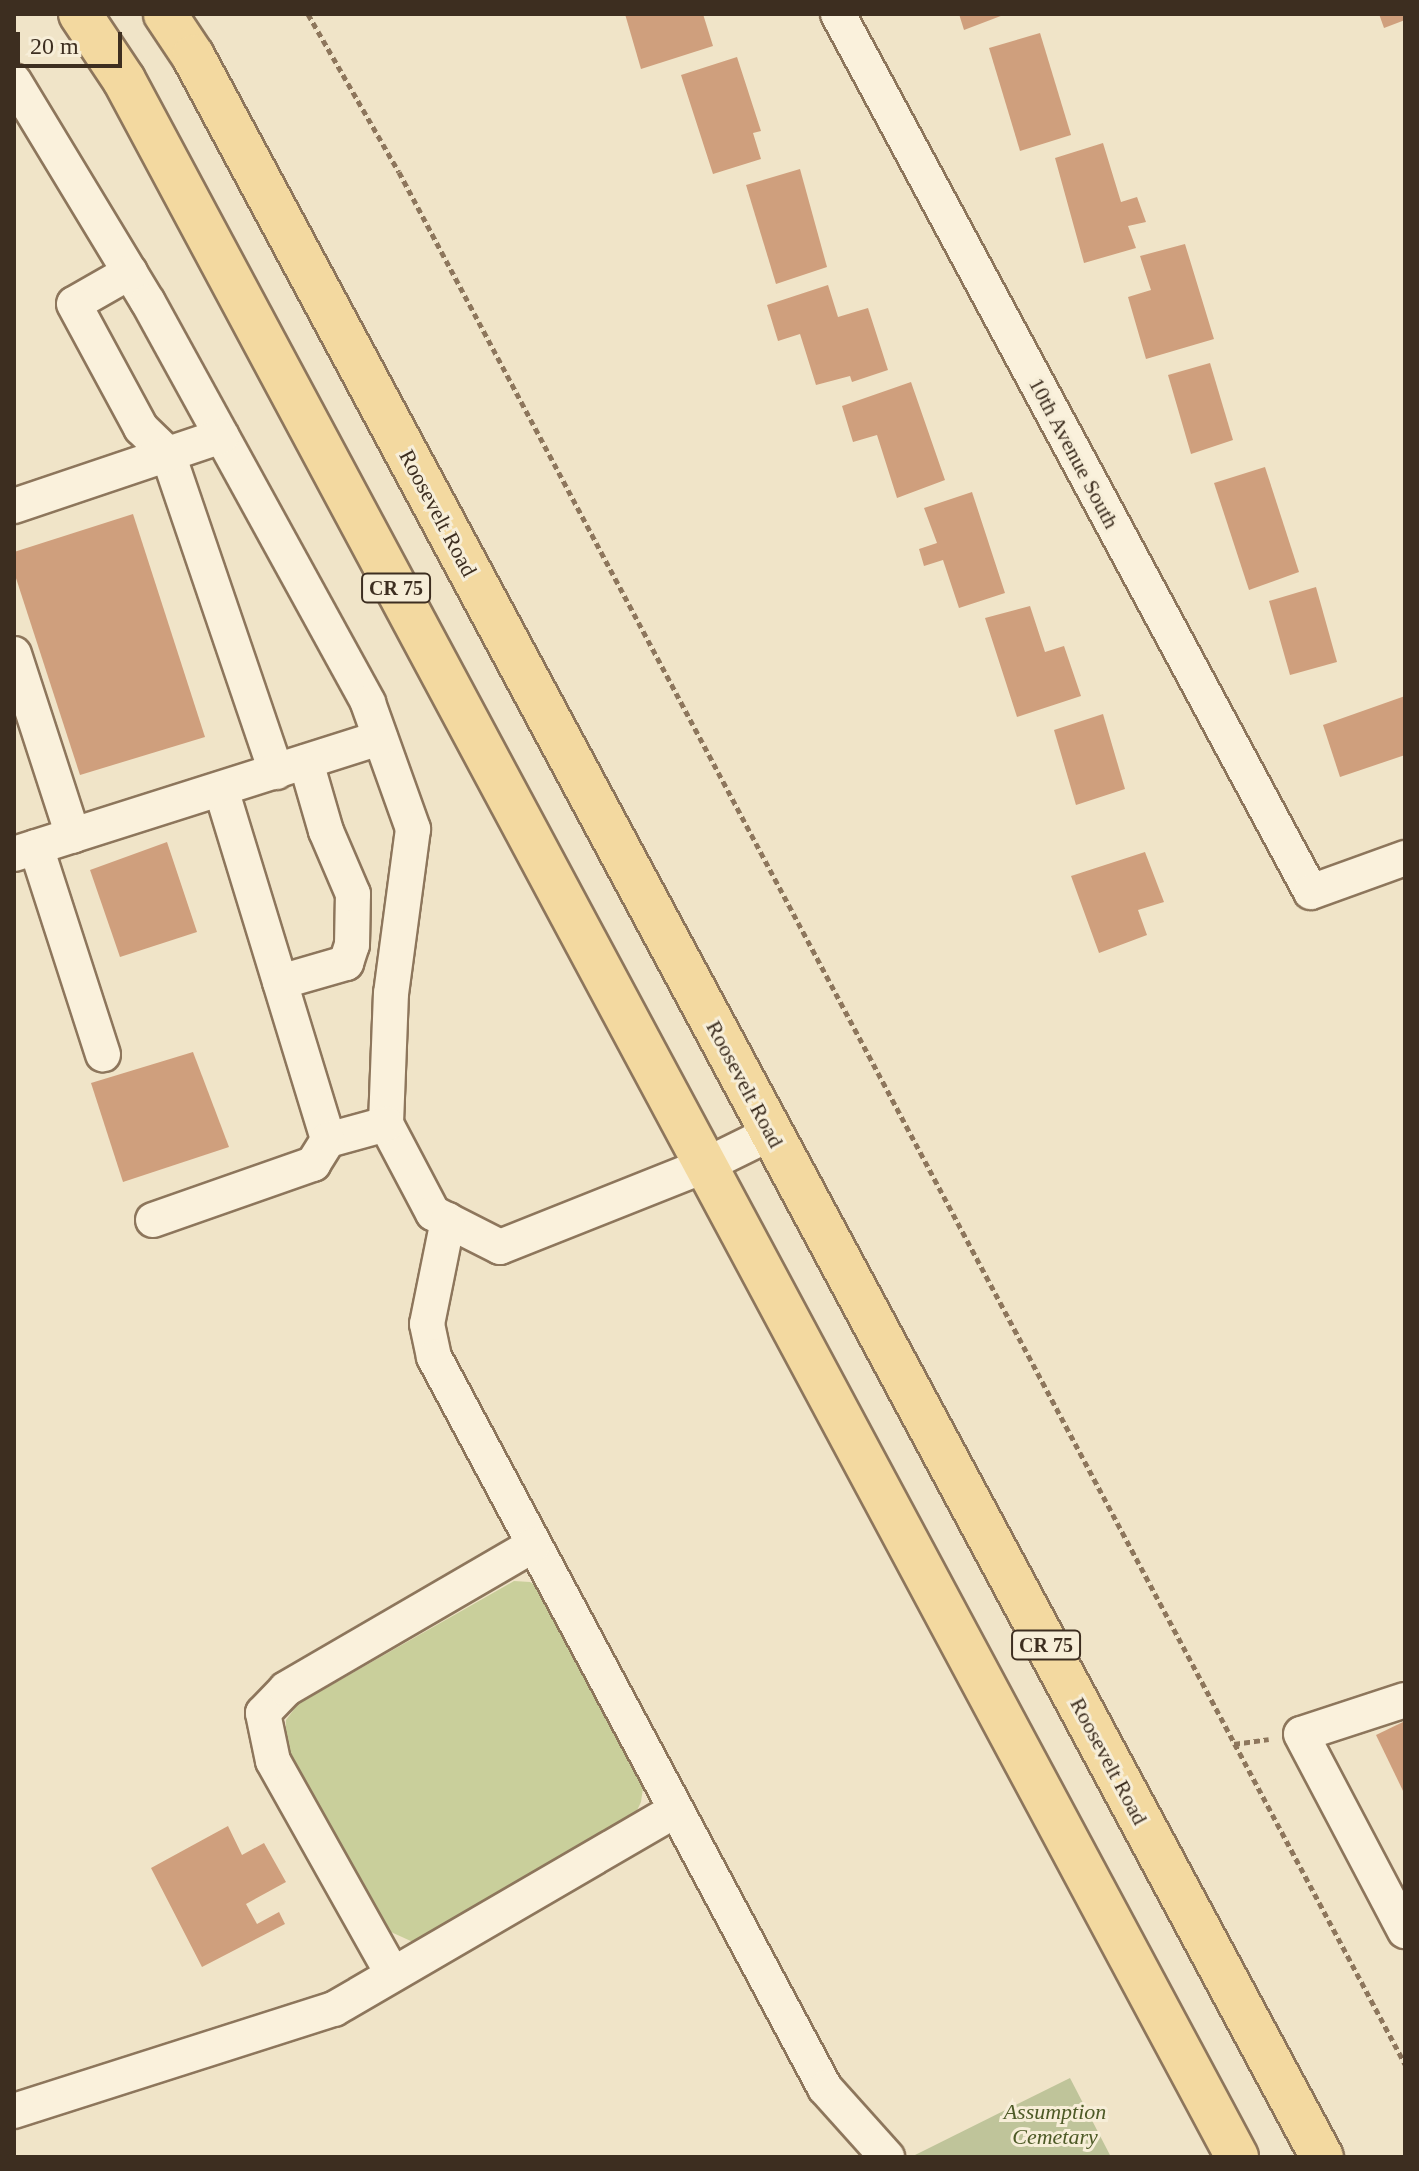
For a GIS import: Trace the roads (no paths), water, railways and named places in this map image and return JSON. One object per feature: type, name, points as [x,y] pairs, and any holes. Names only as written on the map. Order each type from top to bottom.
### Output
[{"type":"main road","name":"CR 75","points":[[80,14],[124,80],[1237,2157]]},
{"type":"main road","name":"Roosevelt Road","points":[[165,14],[200,70],[1322,2157]]},
{"type":"street","name":"10th Avenue South","points":[[838,14],[1311,892],[1405,858]]},
{"type":"street","points":[[14,81],[130,272],[368,703],[413,829],[391,993],[386,1124],[433,1213],[500,1247],[706,1165],[771,1133]]},
{"type":"street","points":[[130,272],[74,304],[141,428],[168,454],[291,767],[353,894],[352,945],[346,963],[280,982]]},
{"type":"street","points":[[14,506],[222,436]]},
{"type":"street","points":[[14,654],[73,836]]},
{"type":"street","points":[[103,1054],[25,851],[380,738]]},
{"type":"street","points":[[221,789],[328,1140]]},
{"type":"street","points":[[153,1220],[313,1164],[328,1140],[386,1124]]},
{"type":"street","points":[[448,1220],[427,1324],[434,1357],[673,1812],[825,2088],[887,2157]]},
{"type":"street","points":[[392,1973],[273,1761],[263,1713],[286,1689],[533,1545]]},
{"type":"street","points":[[1405,1700],[1301,1734],[1405,1931]]},
{"type":"street","points":[[14,2111],[334,2009],[673,1812]]},
{"type":"park label","name":"Assumption Cemetary","points":[[1055,2124]]}]
